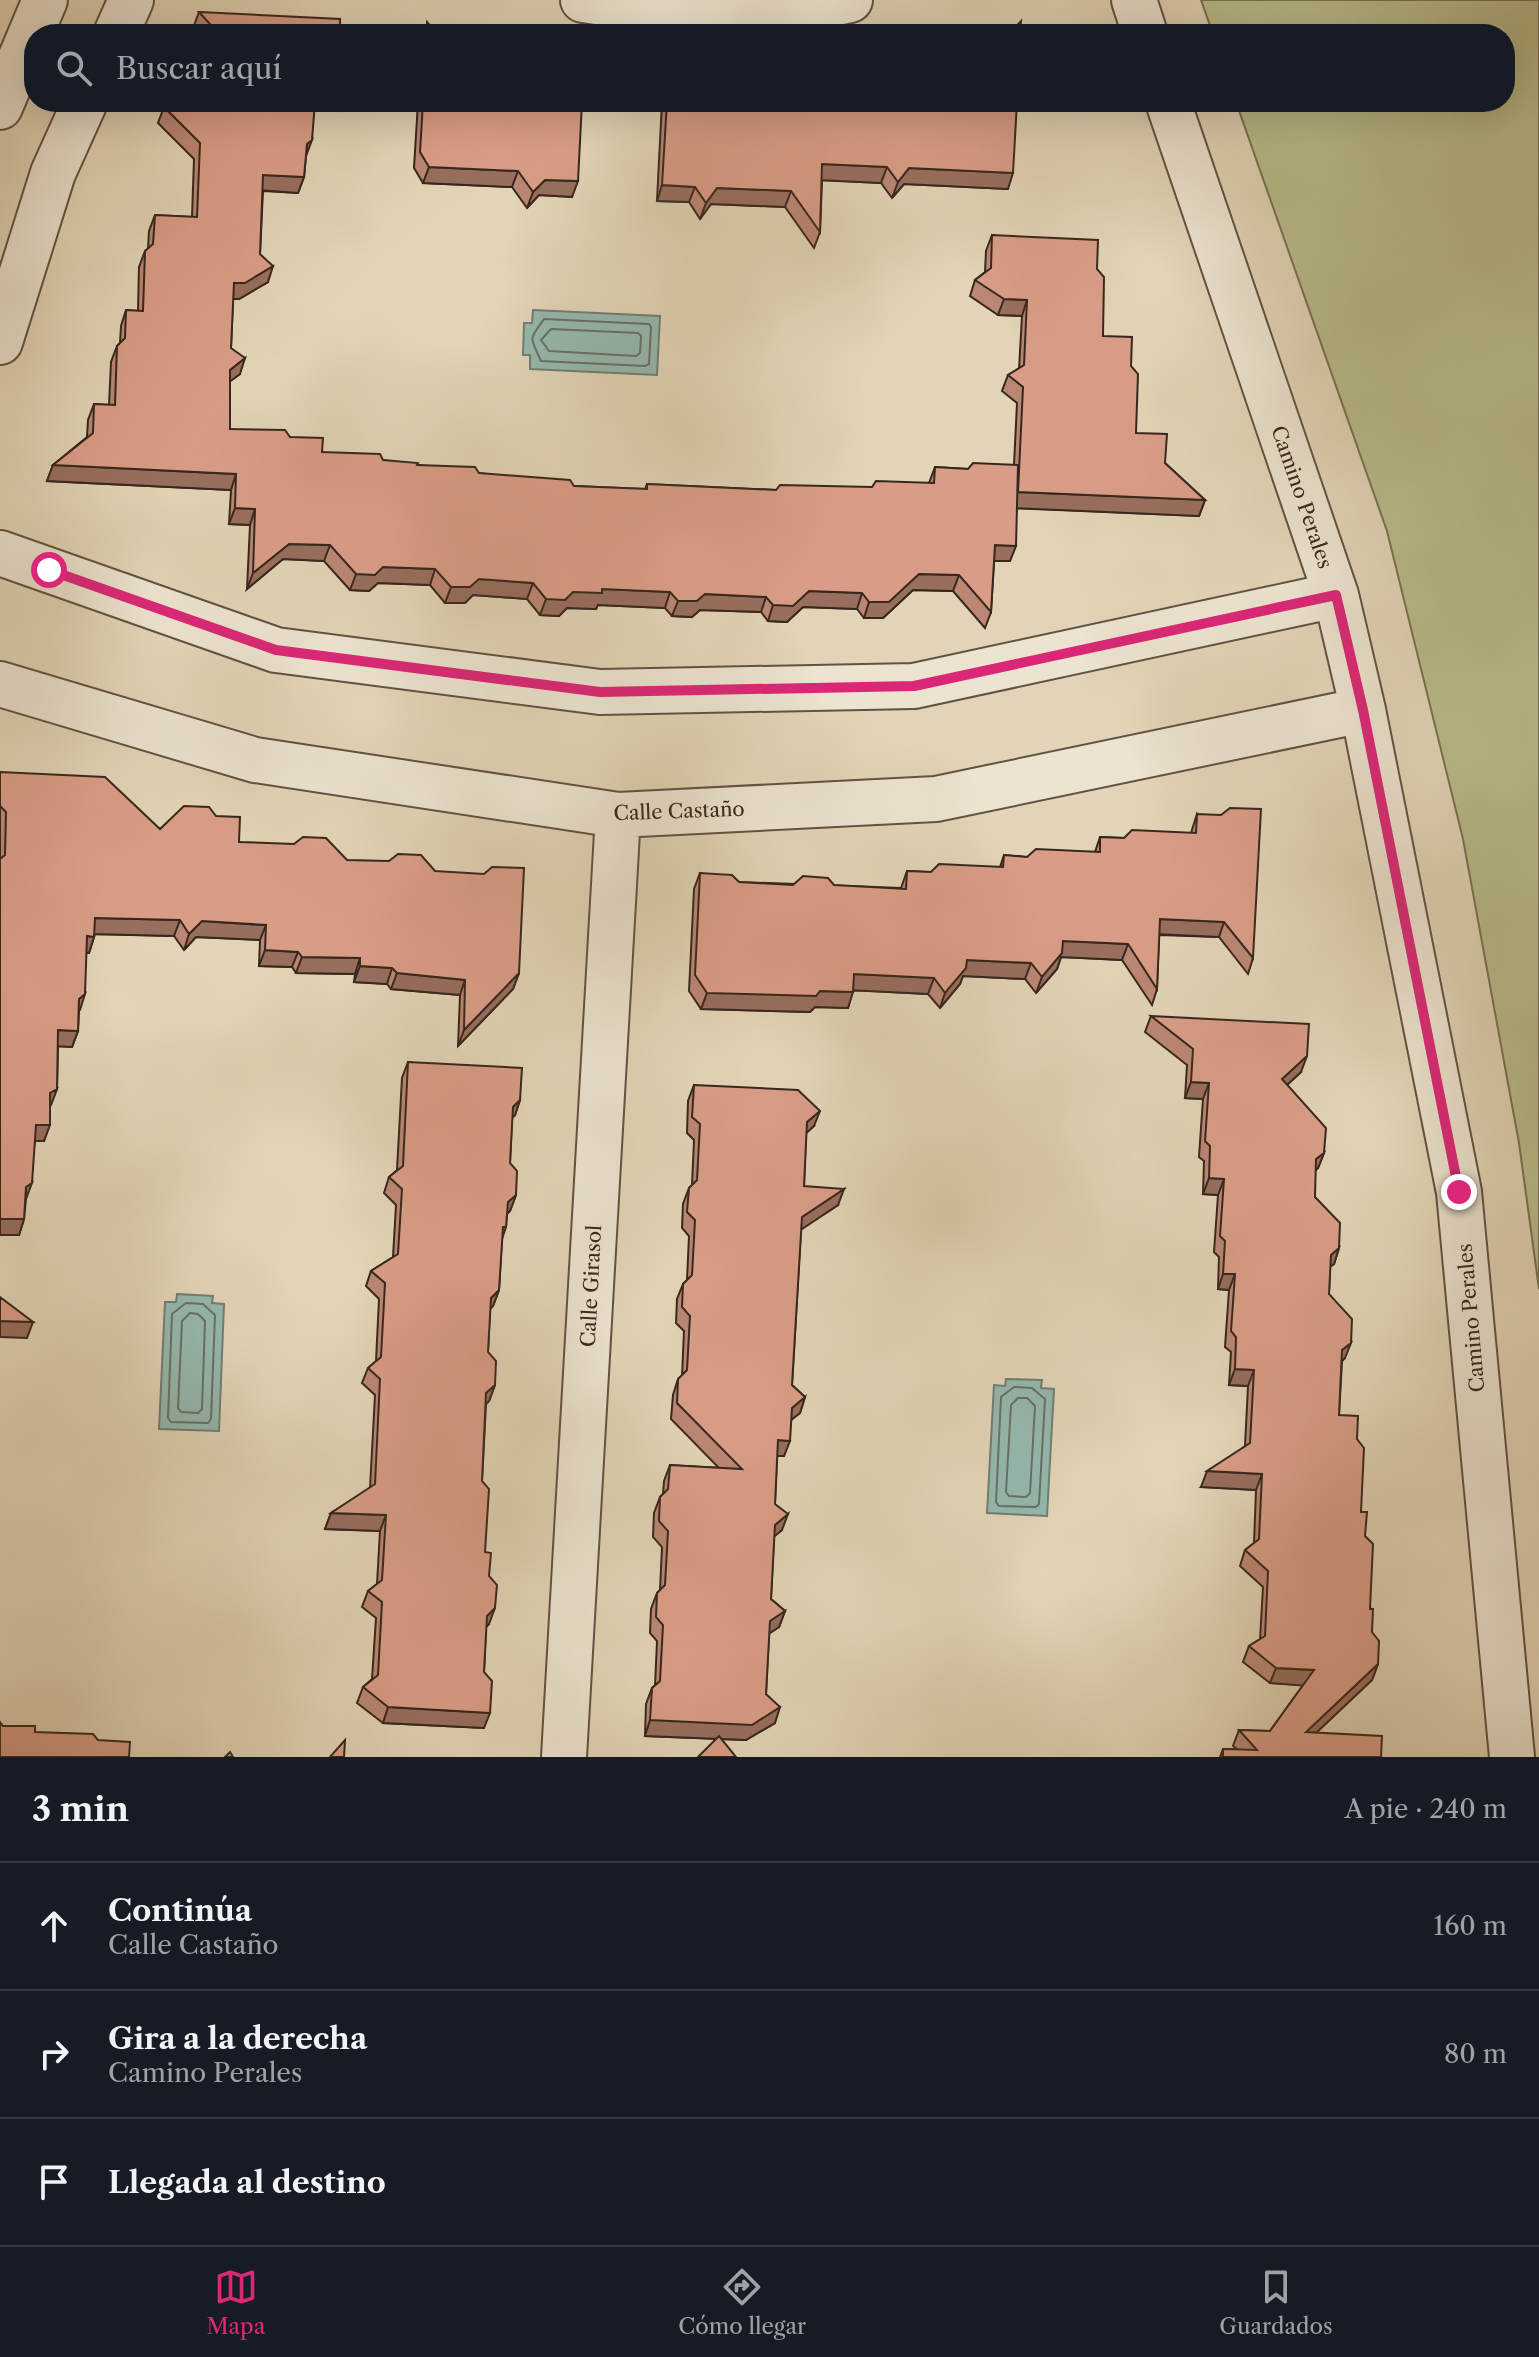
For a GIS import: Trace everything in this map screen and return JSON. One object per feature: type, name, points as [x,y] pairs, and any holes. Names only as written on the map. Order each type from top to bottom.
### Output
[{"type":"street","points":[[35,24],[45,0]]},
{"type":"street","points":[[120,24],[131,0]]},
{"type":"street","points":[[583,0],[631,7],[832,4],[850,0]]},
{"type":"street","points":[[1134,0],[1142,24]]},
{"type":"street","points":[[0,107],[24,50]]},
{"type":"street","points":[[0,342],[53,173],[80,112]]},
{"type":"street","name":"Camino Perales","points":[[1171,112],[1336,595],[1363,710],[1459,1192],[1512,1757]]},
{"type":"street","points":[[0,553],[276,650],[600,692],[914,686],[1336,595]]},
{"type":"street","name":"Calle Castaño","points":[[0,684],[255,760],[618,815],[936,799],[1363,710]]},
{"type":"street","name":"Calle Girasol","points":[[564,1757],[618,815]]},
{"type":"green space","points":[[1201,0],[1539,0],[1539,1289],[1519,1143],[1463,839],[1387,531],[1240,112],[1515,112],[1515,24],[1209,24]]},
{"type":"water","points":[[533,310],[660,316],[657,375],[530,369],[530,355],[523,355],[524,323],[532,323]]},
{"type":"water","points":[[177,1294],[213,1296],[212,1303],[224,1304],[219,1431],[159,1429],[165,1302],[176,1302]]},
{"type":"water","points":[[1006,1379],[1042,1380],[1041,1388],[1054,1389],[1047,1516],[987,1513],[994,1385],[1005,1386]]},
{"type":"building","points":[[199,12],[340,19],[340,24],[210,24]]},
{"type":"building","points":[[169,112],[314,112],[304,177],[263,175],[260,254],[273,266],[245,283],[234,283],[231,348],[245,358],[230,370],[230,429],[285,430],[290,437],[323,438],[322,452],[380,454],[383,460],[417,465],[475,467],[479,473],[570,480],[574,486],[647,489],[647,484],[776,490],[780,485],[872,487],[876,481],[934,483],[935,467],[968,469],[973,463],[1018,465],[1016,546],[995,545],[991,612],[959,575],[919,574],[889,602],[869,602],[862,593],[809,591],[793,606],[773,605],[766,597],[705,594],[697,601],[678,601],[670,592],[602,589],[602,593],[573,592],[565,600],[546,599],[533,583],[479,579],[470,587],[451,587],[435,569],[383,567],[375,575],[356,574],[330,545],[289,544],[253,573],[255,509],[235,508],[236,474],[53,465],[93,433],[94,404],[115,405],[117,346],[125,338],[126,310],[143,311],[145,251],[153,244],[155,215],[197,217],[200,143]]},
{"type":"building","points":[[422,112],[581,112],[578,181],[545,180],[533,192],[518,171],[429,167],[420,152]]},
{"type":"building","points":[[666,112],[1016,112],[1013,173],[909,168],[898,182],[887,167],[822,164],[820,232],[791,191],[717,188],[706,203],[695,187],[662,185]]},
{"type":"building","points":[[992,235],[1098,240],[1097,269],[1104,277],[1103,336],[1132,337],[1131,366],[1138,374],[1136,433],[1167,434],[1165,463],[1205,500],[1018,492],[1023,387],[1008,375],[1024,365],[1027,300],[1004,299],[975,280],[991,268]]},
{"type":"building","points":[[0,772],[105,777],[160,829],[184,806],[209,807],[216,816],[240,817],[239,842],[294,844],[303,837],[326,838],[347,860],[389,861],[398,854],[421,855],[435,871],[484,874],[492,867],[524,868],[519,973],[464,1030],[465,980],[360,966],[360,958],[302,957],[298,952],[265,950],[266,925],[202,921],[189,934],[180,920],[95,918],[94,937],[87,936],[85,994],[79,999],[78,1031],[58,1030],[57,1089],[50,1093],[50,1125],[36,1125],[32,1183],[26,1187],[24,1219],[0,1219],[0,859],[5,855],[6,812],[0,806]]},
{"type":"building","points":[[1230,808],[1261,809],[1253,958],[1224,922],[1160,919],[1157,989],[1128,944],[1063,941],[1062,953],[1042,977],[1031,963],[967,960],[966,968],[945,993],[934,978],[854,974],[853,992],[820,991],[816,996],[707,993],[695,975],[700,873],[732,875],[739,882],[793,885],[803,876],[828,878],[834,885],[906,889],[907,871],[931,872],[939,864],[1003,867],[1004,855],[1027,857],[1036,849],[1100,852],[1100,837],[1124,838],[1132,830],[1196,833],[1197,814],[1221,815]]},
{"type":"building","points":[[1151,1016],[1309,1024],[1307,1056],[1282,1079],[1326,1128],[1324,1153],[1316,1159],[1315,1197],[1340,1223],[1339,1248],[1331,1255],[1329,1294],[1352,1319],[1351,1343],[1342,1350],[1339,1415],[1358,1416],[1357,1439],[1364,1448],[1361,1512],[1367,1512],[1365,1536],[1373,1544],[1370,1609],[1373,1609],[1372,1632],[1379,1641],[1378,1664],[1306,1732],[1382,1736],[1381,1757],[1223,1757],[1223,1749],[1257,1750],[1239,1730],[1270,1731],[1314,1670],[1276,1668],[1249,1646],[1265,1636],[1268,1571],[1245,1550],[1259,1539],[1262,1474],[1207,1471],[1250,1443],[1254,1370],[1235,1369],[1236,1337],[1231,1331],[1235,1274],[1223,1274],[1225,1241],[1220,1236],[1224,1179],[1209,1178],[1210,1146],[1205,1141],[1209,1083],[1191,1082],[1193,1049]]},
{"type":"building","points":[[408,1062],[522,1068],[520,1100],[513,1107],[510,1163],[517,1171],[516,1195],[508,1202],[506,1227],[503,1227],[499,1290],[491,1298],[488,1352],[496,1361],[495,1385],[486,1393],[482,1481],[489,1489],[485,1552],[491,1553],[489,1576],[497,1585],[495,1608],[487,1616],[484,1672],[492,1681],[490,1713],[388,1707],[363,1687],[378,1675],[382,1602],[368,1591],[382,1580],[386,1515],[331,1513],[375,1484],[380,1379],[368,1368],[381,1357],[385,1283],[371,1271],[398,1254],[402,1189],[389,1177],[403,1166]]},
{"type":"building","points":[[694,1085],[798,1090],[820,1111],[807,1122],[804,1186],[844,1189],[802,1217],[792,1385],[805,1397],[792,1408],[790,1441],[778,1440],[775,1504],[788,1514],[775,1525],[771,1599],[785,1611],[770,1621],[766,1694],[780,1707],[752,1725],[650,1720],[652,1688],[660,1681],[663,1625],[656,1617],[657,1593],[665,1585],[668,1531],[659,1521],[660,1497],[668,1489],[670,1465],[742,1469],[677,1403],[678,1379],[687,1370],[690,1316],[682,1307],[683,1284],[692,1275],[695,1220],[687,1212],[689,1188],[697,1180],[700,1124],[692,1117]]},
{"type":"building","points":[[0,1297],[33,1322],[0,1321]]},
{"type":"building","points":[[0,1722],[3,1726],[35,1726],[35,1732],[93,1734],[98,1740],[130,1742],[129,1757],[0,1757]]},
{"type":"building","points":[[719,1736],[736,1757],[698,1757]]},
{"type":"building","points":[[345,1740],[344,1757],[330,1757]]},
{"type":"route","points":[[49,570],[276,650],[600,692],[914,686],[1336,595],[1363,710],[1459,1192]]}]
